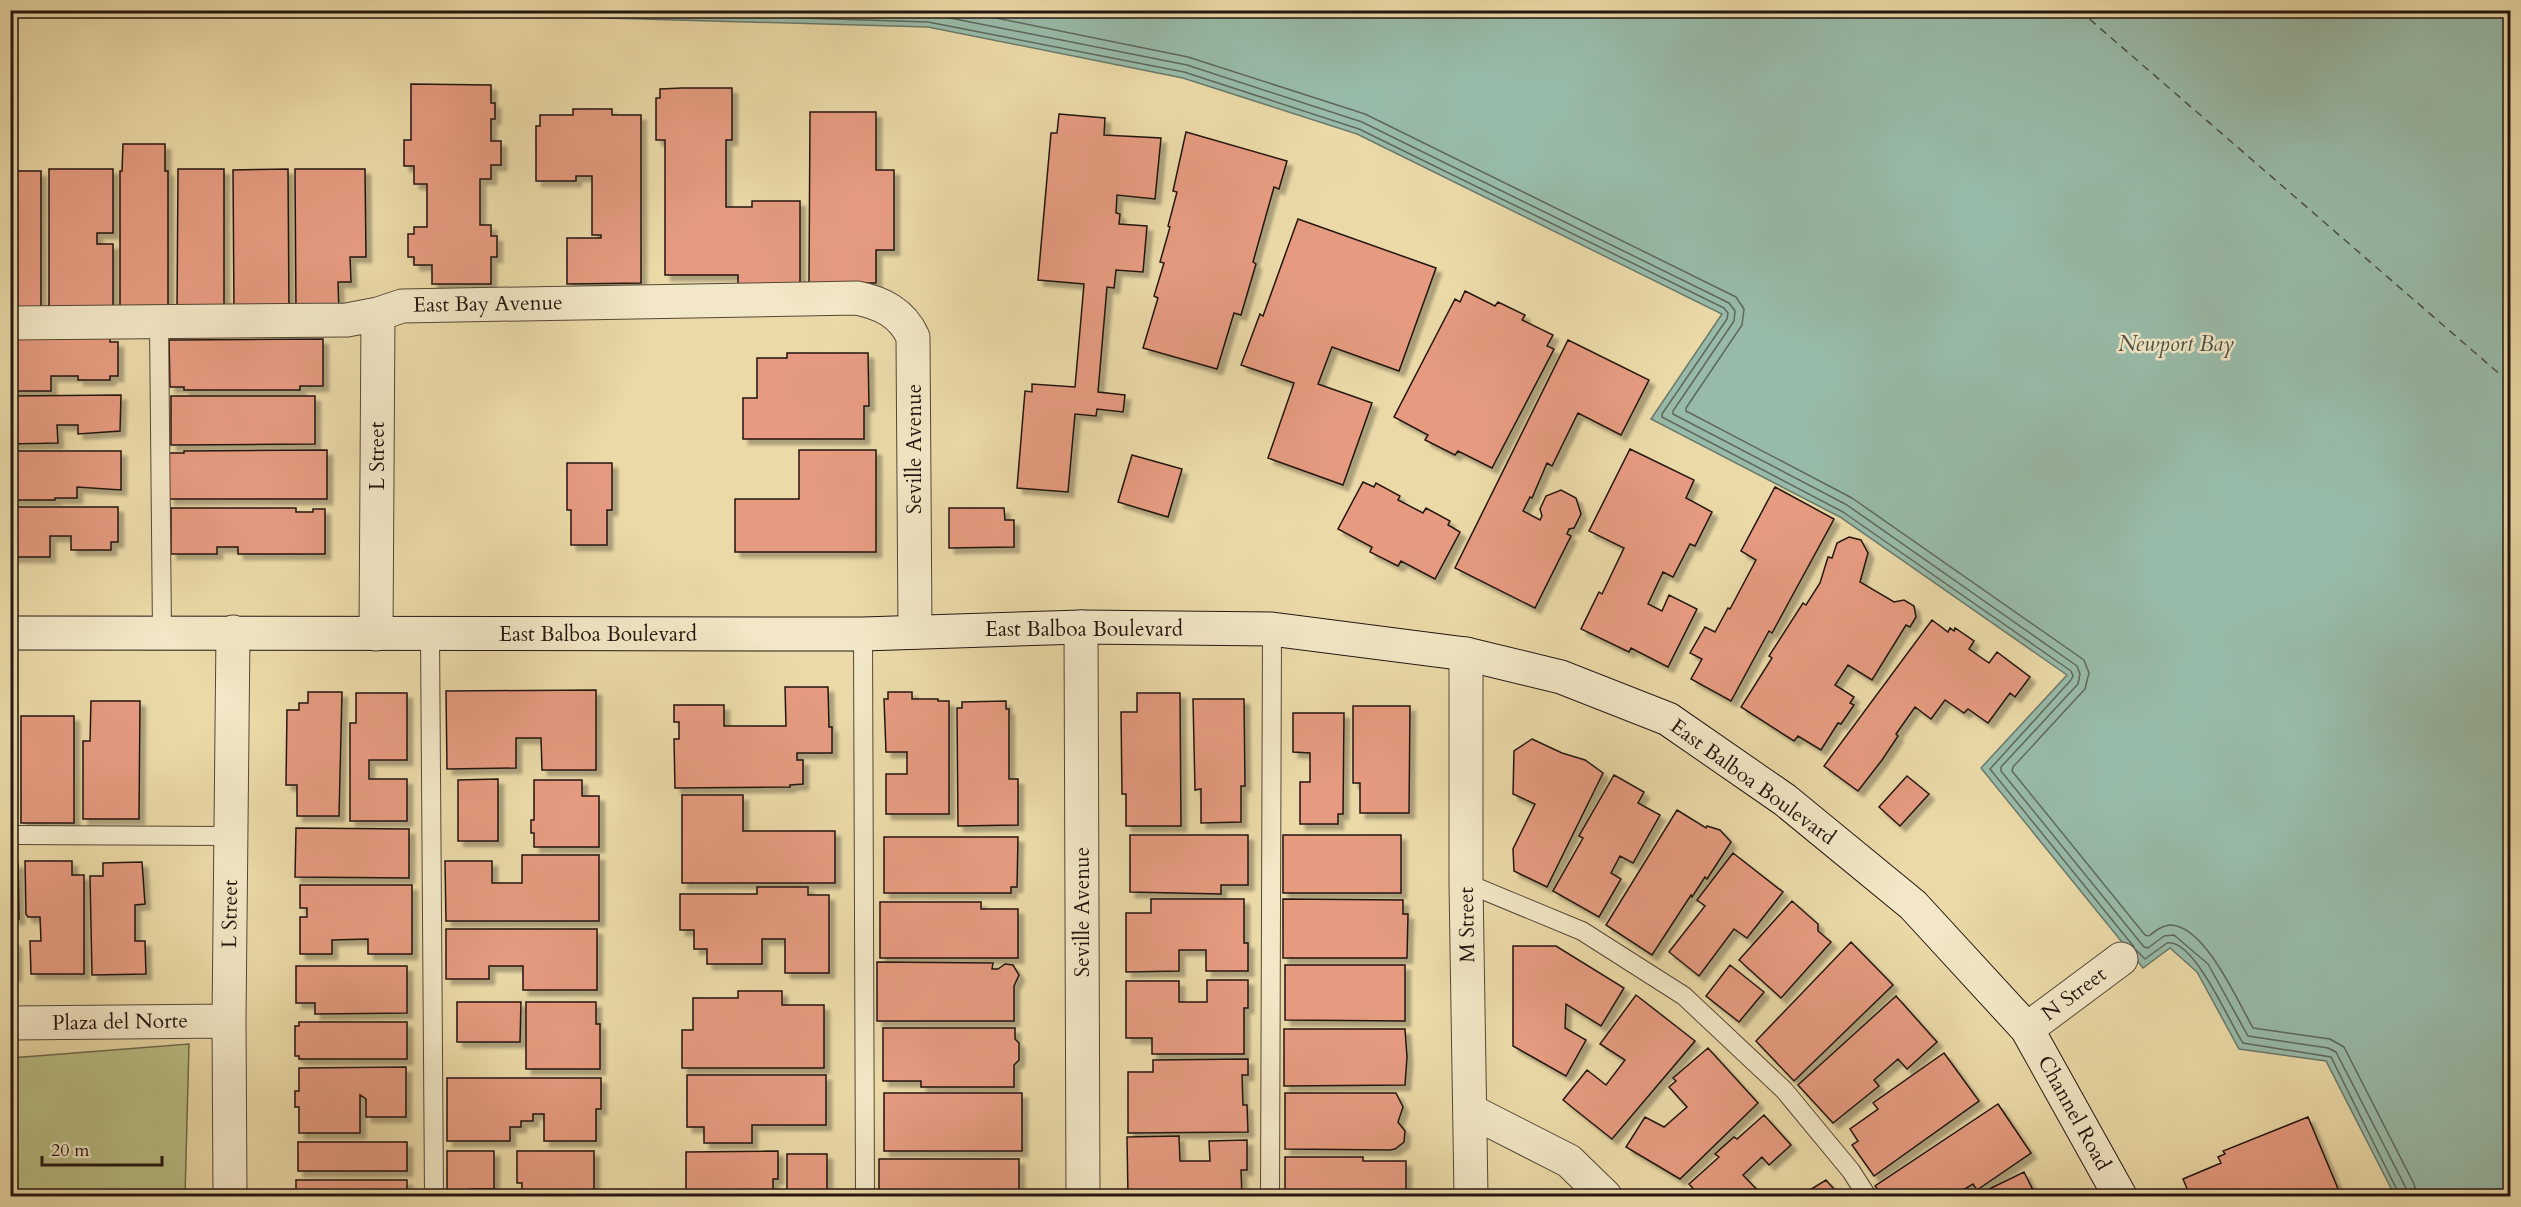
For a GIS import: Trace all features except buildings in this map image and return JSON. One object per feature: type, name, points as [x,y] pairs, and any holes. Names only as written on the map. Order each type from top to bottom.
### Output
[{"type":"street","name":"East Bay Avenue","points":[[10,323],[347,320],[378,314],[402,306],[857,298],[877,302],[892,311]]},
{"type":"street","name":"Seville Avenue","points":[[892,311],[907,323],[913,337],[915,632]]},
{"type":"street","name":"L Street","points":[[376,634],[378,314]]},
{"type":"street","name":"Seville Avenue","points":[[1081,627],[1083,1197]]},
{"type":"street","name":"East Balboa Boulevard","points":[[10,633],[863,634],[1081,627],[1272,629],[1466,654],[1561,677],[1668,719],[1785,800],[1913,905],[2027,1029]]},
{"type":"street","name":"L Street","points":[[230,1197],[229,1021],[233,632]]},
{"type":"street","name":"M Street","points":[[1466,654],[1466,883],[1471,1197]]},
{"type":"street","name":"N Street","points":[[2027,1029],[2121,959]]},
{"type":"street","name":"Plaza del Norte","points":[[10,1023],[229,1021]]},
{"type":"street","name":"Channel Road","points":[[2027,1029],[2120,1197]]},
{"type":"street","points":[[1471,1111],[1569,1161],[1605,1197]]},
{"type":"lane","points":[[159,322],[162,633]]},
{"type":"lane","points":[[1270,1197],[1272,629]]},
{"type":"lane","points":[[430,634],[434,1197]]},
{"type":"lane","points":[[863,634],[865,1197]]},
{"type":"lane","points":[[10,835],[231,836]]},
{"type":"lane","points":[[1466,883],[1582,931],[1684,996],[1784,1090],[1851,1171],[1867,1197]]},
{"type":"green space","points":[[189,1044],[185,1196],[11,1196],[11,1058]]},
{"type":"water","name":"Newport Bay","points":[[360,11],[2510,11],[2510,1196],[2395,1196],[2326,1061],[2239,1049],[2197,972],[2170,948],[2143,968],[1981,768],[2067,675],[1840,517],[1651,419],[1722,314],[1357,134],[1183,78],[928,27]]},
{"type":"ferry route","points":[[2079,10],[2510,383]]}]
